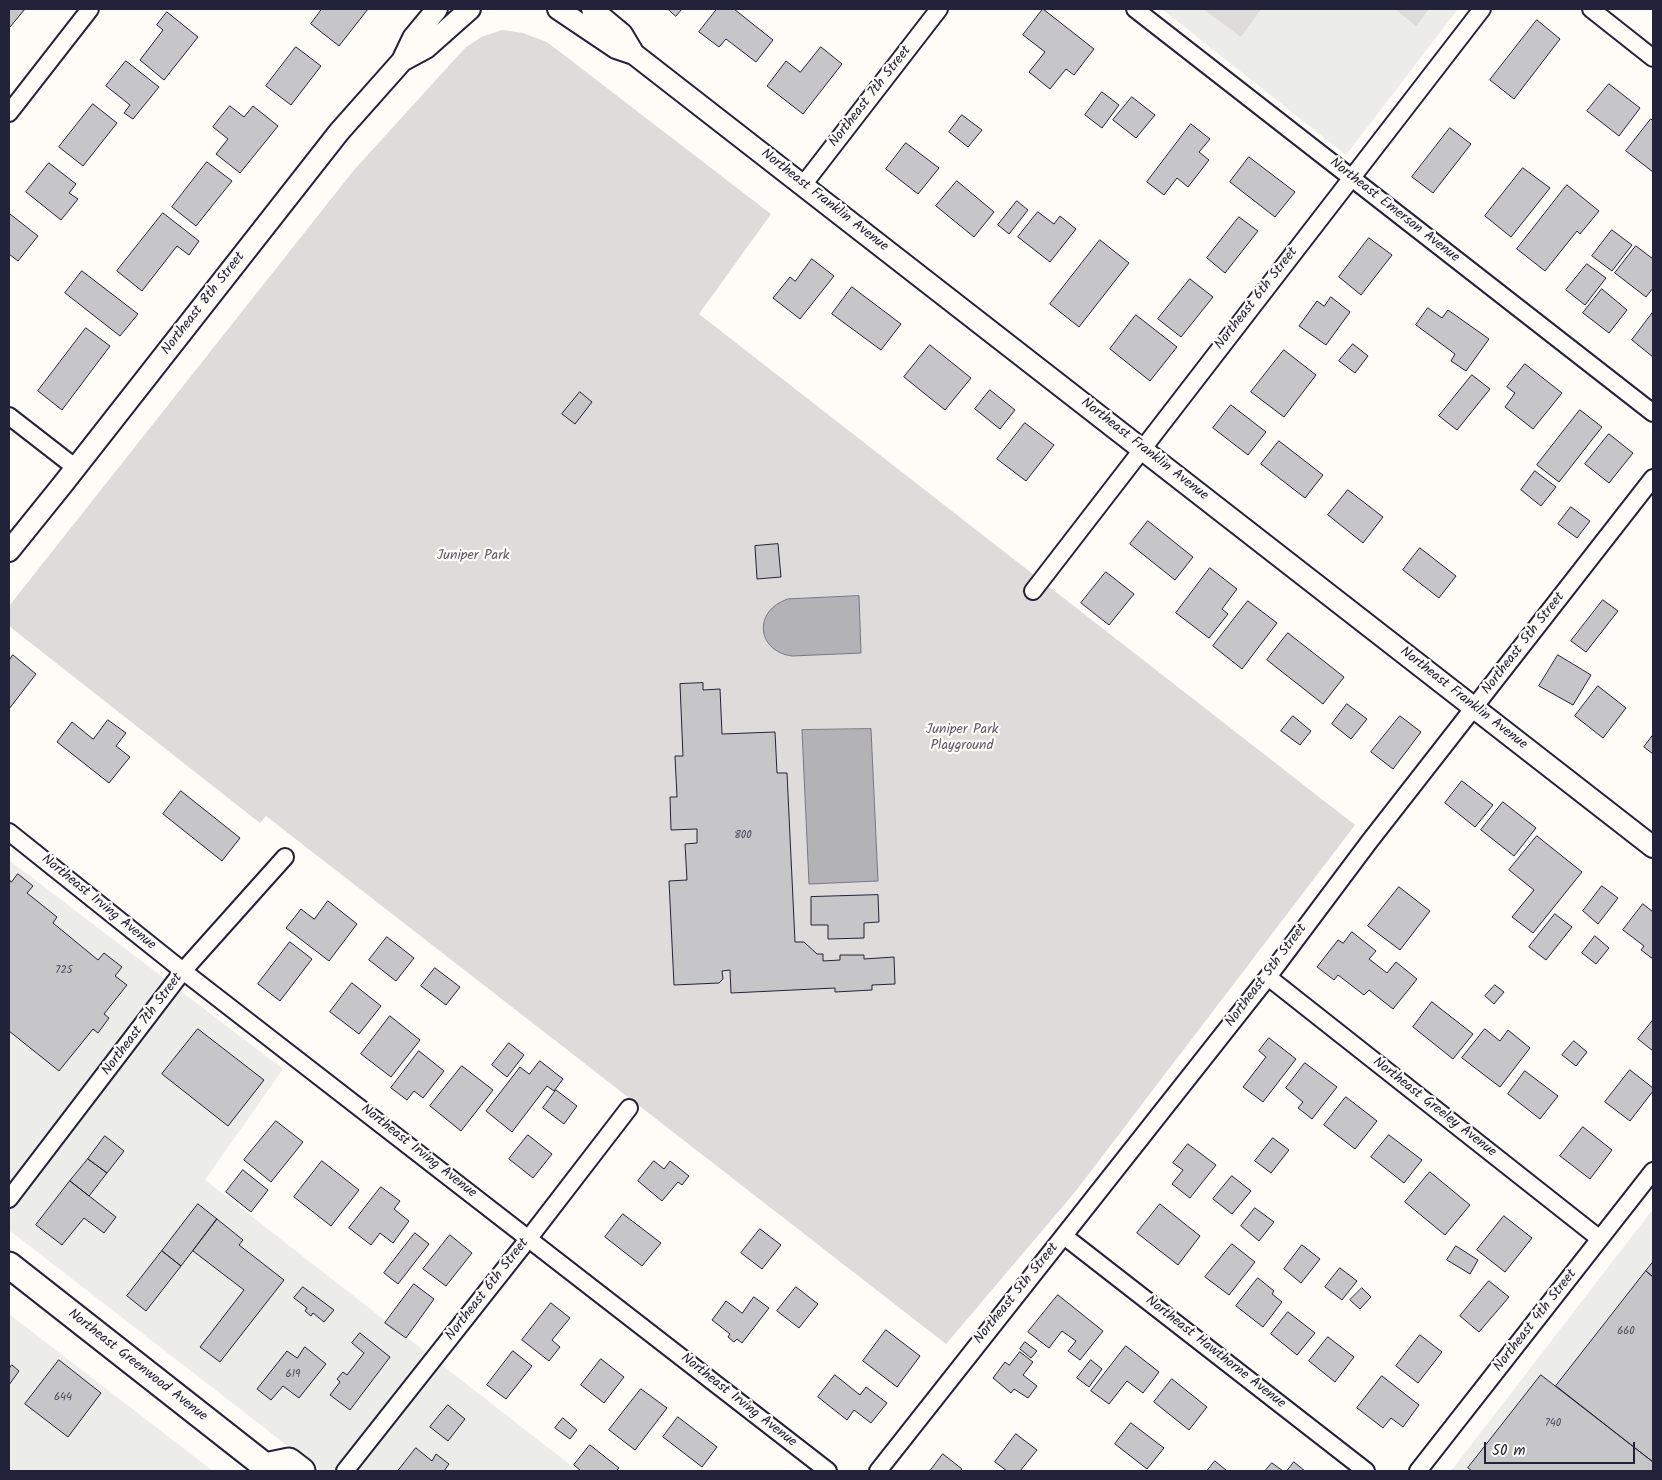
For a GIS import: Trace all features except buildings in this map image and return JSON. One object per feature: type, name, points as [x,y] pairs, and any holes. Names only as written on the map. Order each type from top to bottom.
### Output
[{"type":"main road","name":"Northeast Greenwood Avenue","points":[[9,1265],[266,1469],[289,1461],[302,1471]]},
{"type":"street","points":[[9,113],[90,9]]},
{"type":"street","name":"Northeast 8th Street","points":[[9,551],[339,132],[402,61],[413,38],[437,9]]},
{"type":"street","name":"Northeast 8th Street","points":[[402,61],[426,48],[470,9]]},
{"type":"street","name":"Northeast Franklin Avenue","points":[[558,9],[616,48],[634,54],[1653,847]]},
{"type":"street","name":"Northeast Franklin Avenue","points":[[592,9],[622,34],[634,54]]},
{"type":"street","name":"Northeast 7th Street","points":[[803,185],[939,9]]},
{"type":"street","name":"Northeast Emerson Avenue","points":[[1136,9],[1653,413]]},
{"type":"street","name":"Northeast 6th Street","points":[[1033,591],[1482,9]]},
{"type":"street","points":[[1591,9],[1653,58]]},
{"type":"street","points":[[9,416],[76,468]]},
{"type":"street","name":"Northeast 5th Street","points":[[878,1471],[1268,977],[1369,842],[1653,478]]},
{"type":"street","name":"Northeast Irving Avenue","points":[[9,832],[183,971],[828,1471]]},
{"type":"street","name":"Northeast 7th Street","points":[[9,1199],[183,971],[285,857]]},
{"type":"street","name":"Northeast Greeley Avenue","points":[[1268,977],[1600,1239]]},
{"type":"street","name":"Northeast 6th Street","points":[[345,1471],[629,1108]]},
{"type":"street","name":"Northeast 4th Street","points":[[1418,1471],[1500,1369],[1653,1171]]},
{"type":"street","name":"Northeast Hawthorne Avenue","points":[[1064,1236],[1366,1471]]},
{"type":"shaded area","points":[[1162,9],[1458,9],[1346,155]]},
{"type":"shaded area","points":[[859,596],[861,653],[792,656],[780,653],[771,647],[766,639],[763,630],[764,621],[777,604],[788,599]]},
{"type":"shaded area","points":[[871,729],[878,881],[809,884],[802,730]]},
{"type":"shaded area","points":[[9,860],[283,1069],[205,1180],[578,1471],[320,1471],[9,1230]]},
{"type":"shaded area","points":[[1653,1209],[1653,1471],[1451,1471]]},
{"type":"shaded area","points":[[9,1314],[213,1471],[9,1471]]},
{"type":"green space","points":[[1203,9],[1261,9],[1241,37]]},
{"type":"green space","points":[[1395,9],[1429,9],[1416,26]]},
{"type":"green space","name":"Juniper Park","points":[[502,30],[523,33],[547,42],[771,214],[699,314],[1355,825],[1075,1192],[946,1344],[266,816],[260,823],[9,626],[9,606],[354,170],[465,48],[481,37]]},
{"type":"park label","name":"Juniper Park Playground","points":[[962,740]]}]
